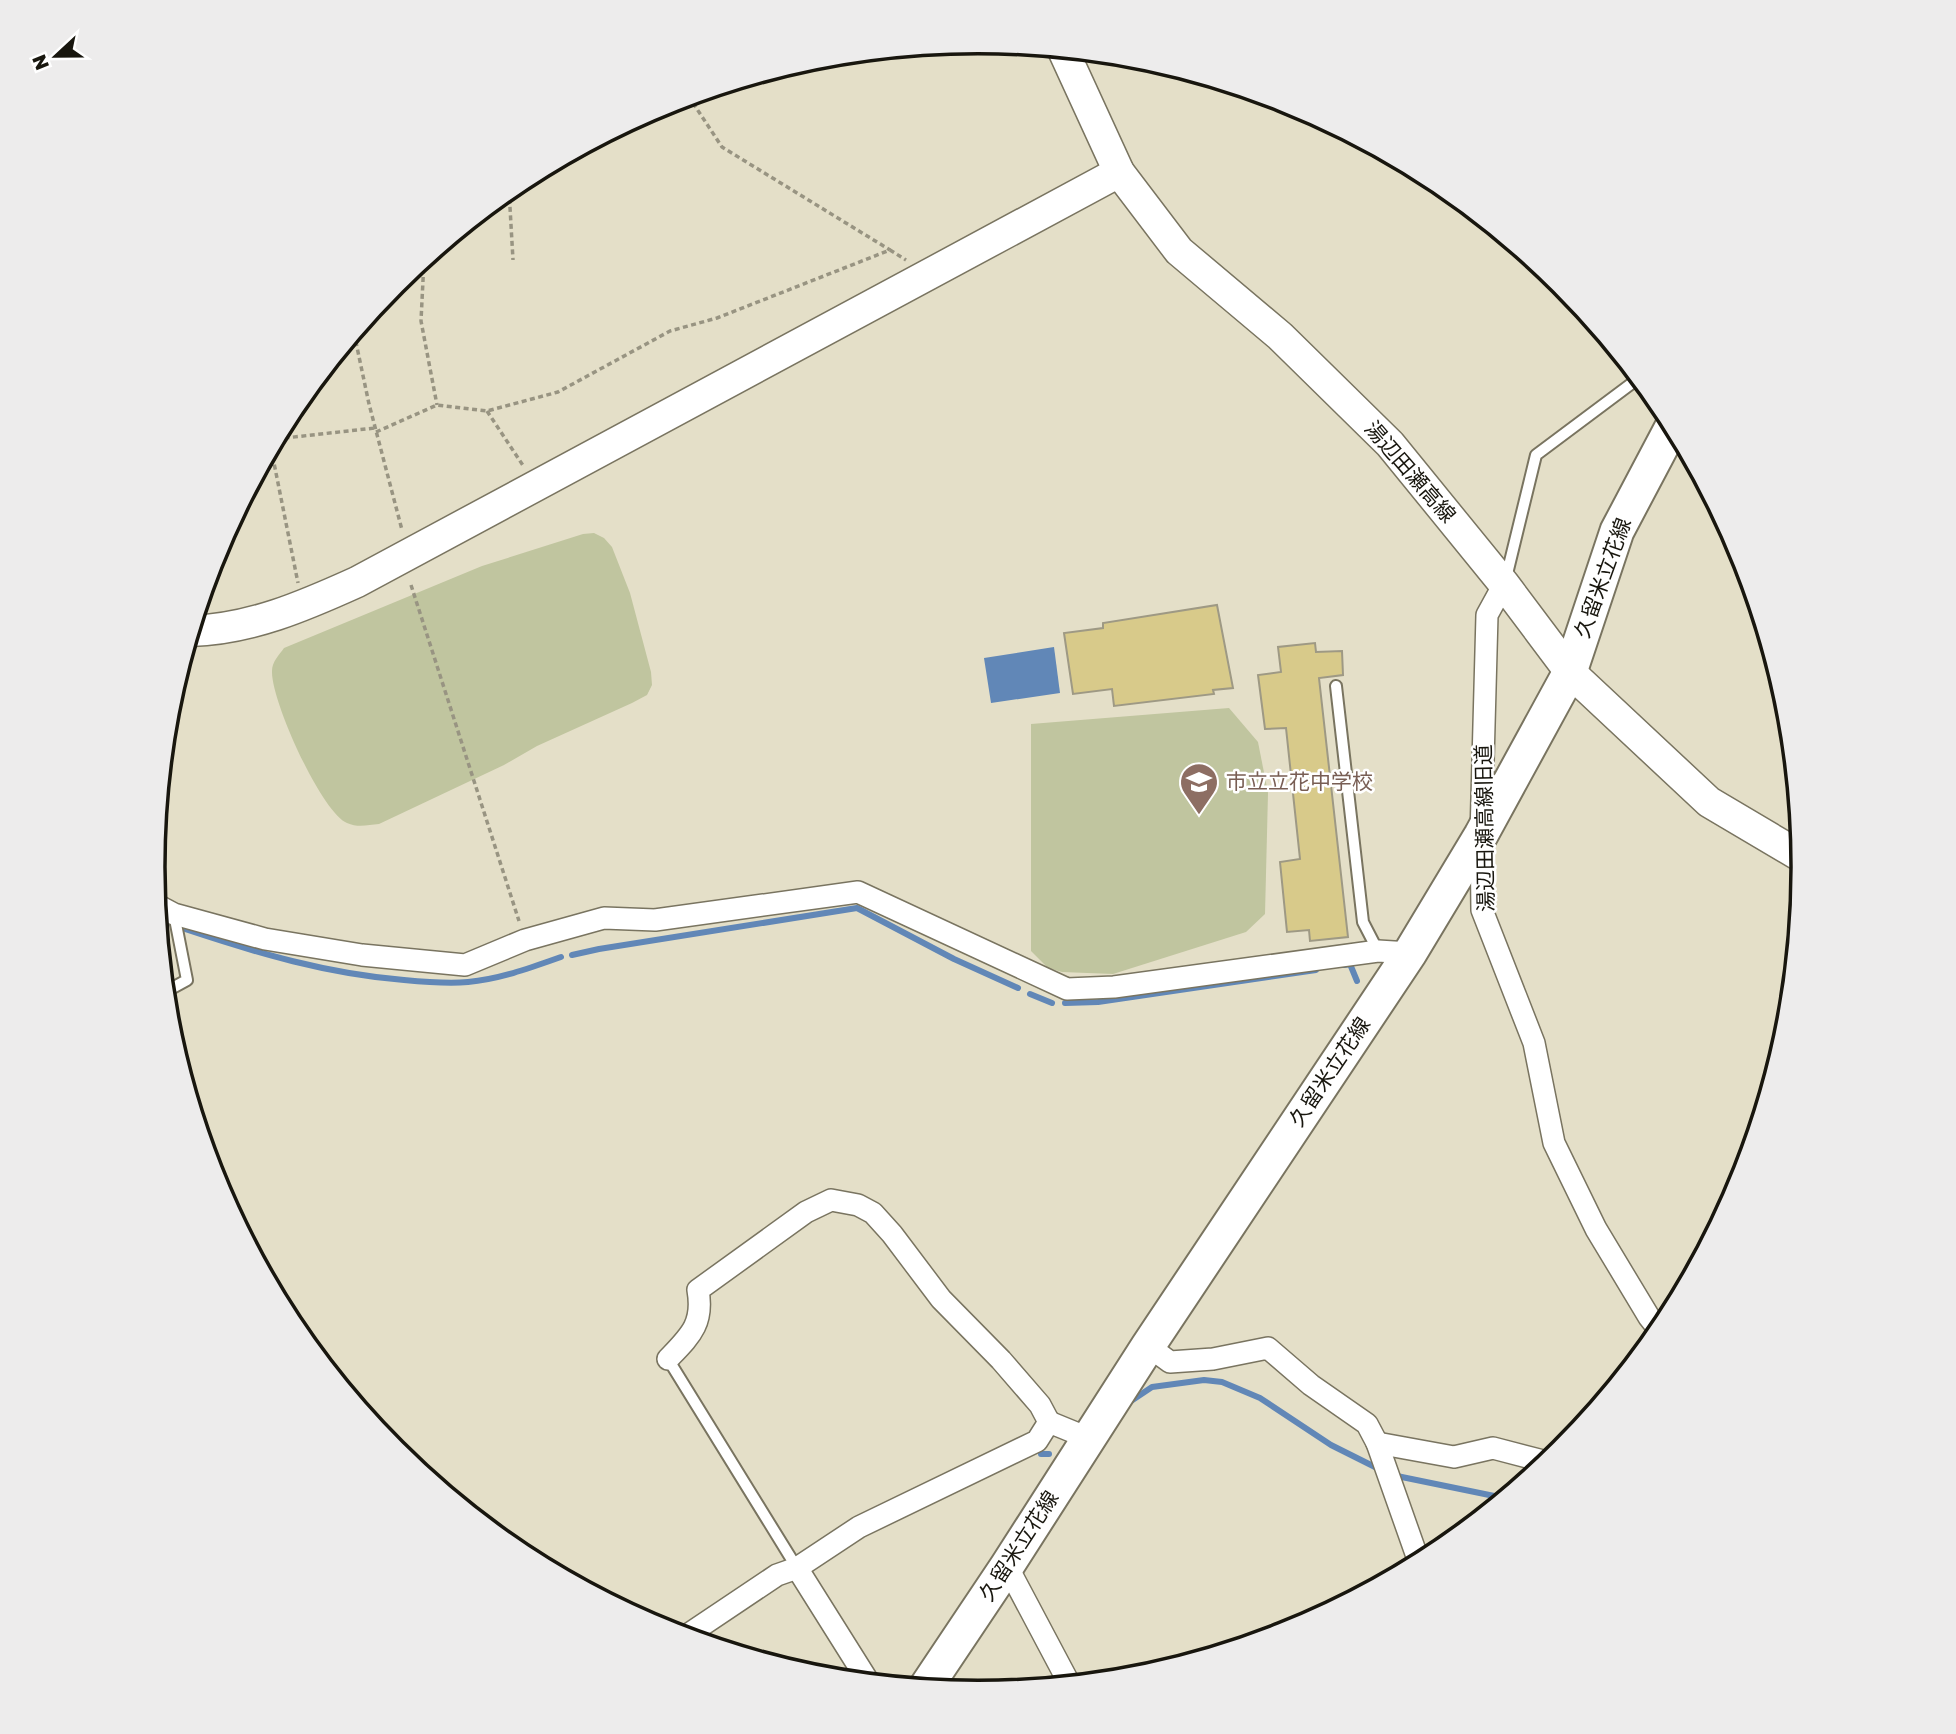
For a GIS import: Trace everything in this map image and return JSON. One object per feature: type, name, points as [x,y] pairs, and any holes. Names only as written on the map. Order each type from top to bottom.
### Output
[{"type":"main road","name":"湯辺田瀬高線","points":[[1067,59],[1119,172],[1179,251],[1280,336],[1390,444],[1504,584],[1570,672],[1709,802],[1790,850]]},
{"type":"main road","points":[[201,630],[247,624],[295,610],[410,555],[1119,172]]},
{"type":"main road","name":"久留米立花線","points":[[932,1678],[1148,1346],[1394,952],[1481,835],[1570,672],[1617,531],[1667,436]]},
{"type":"street","name":"湯辺田瀬高線旧道","points":[[1504,584],[1487,615],[1481,835],[1482,910],[1534,1043],[1554,1143],[1596,1229],[1652,1321]]},
{"type":"street","points":[[167,910],[265,939],[362,955],[465,965],[525,940],[604,918],[655,920],[858,892],[1068,989],[1114,987],[1394,952]]},
{"type":"street","points":[[667,1359],[692,1334],[701,1306],[698,1290],[806,1212],[831,1200],[858,1205],[873,1213],[892,1234],[941,1299],[1001,1360],[1040,1405],[1049,1422],[1088,1438]]},
{"type":"street","points":[[1148,1346],[1170,1362],[1213,1359],[1268,1348],[1311,1385],[1367,1424],[1377,1443],[1415,1552]]},
{"type":"street","points":[[696,1629],[777,1575],[797,1568],[859,1527],[1037,1441],[1049,1422]]},
{"type":"street","points":[[1377,1443],[1454,1457],[1493,1448],[1535,1459]]},
{"type":"street","points":[[1007,1566],[1065,1675]]},
{"type":"street","points":[[797,1568],[862,1671]]},
{"type":"lane","points":[[1504,584],[1536,455],[1631,384]]},
{"type":"lane","points":[[1336,686],[1363,922],[1394,952]]},
{"type":"lane","points":[[167,916],[187,980],[174,987]]},
{"type":"lane","points":[[667,1359],[797,1568]]},
{"type":"path","points":[[695,106],[722,148],[912,263]]},
{"type":"path","points":[[510,203],[513,260]]},
{"type":"path","points":[[288,438],[376,430],[437,405],[487,411],[558,392],[670,331],[717,318],[890,250]]},
{"type":"path","points":[[423,273],[421,321],[437,405]]},
{"type":"path","points":[[356,344],[376,430],[410,555]]},
{"type":"path","points":[[487,411],[526,469]]},
{"type":"path","points":[[274,462],[299,589]]},
{"type":"path","points":[[411,585],[525,940]]},
{"type":"green space","points":[[594,533],[604,538],[612,547],[630,593],[651,672],[652,685],[647,695],[379,824],[351,825],[336,814],[324,799],[299,754],[280,705],[272,668],[284,648],[482,566],[583,534]]},
{"type":"green space","points":[[1229,708],[1258,742],[1268,793],[1265,914],[1246,932],[1113,974],[1062,972],[1048,968],[1031,951],[1031,724]]},
{"type":"water","points":[[1054,647],[1060,693],[991,703],[984,658]]},
{"type":"building","points":[[1217,605],[1233,688],[1213,690],[1214,694],[1114,706],[1112,689],[1073,694],[1064,633],[1103,628],[1103,623]]},
{"type":"building","points":[[1315,643],[1316,652],[1342,651],[1343,675],[1319,678],[1348,937],[1310,941],[1309,930],[1287,932],[1280,862],[1300,859],[1286,728],[1265,729],[1258,675],[1281,672],[1278,647]]},
{"type":"waterway","points":[[572,955],[857,908],[954,959],[1018,988]]},
{"type":"waterway","points":[[167,922],[172,924]]},
{"type":"waterway","points":[[185,929],[320,968],[428,982],[480,981],[561,957]]},
{"type":"waterway","points":[[1344,965],[1350,964],[1357,981]]},
{"type":"waterway","points":[[1065,1003],[1098,1002],[1316,970]]},
{"type":"waterway","points":[[1030,994],[1052,1003]]},
{"type":"waterway","points":[[1128,1403],[1152,1387],[1204,1380],[1222,1382],[1260,1398],[1331,1445],[1379,1469]]},
{"type":"waterway","points":[[1041,1454],[1049,1454]]},
{"type":"waterway","points":[[1392,1475],[1493,1496]]},
{"type":"place","name":"市立立花中学校","points":[[1199,816]]}]
